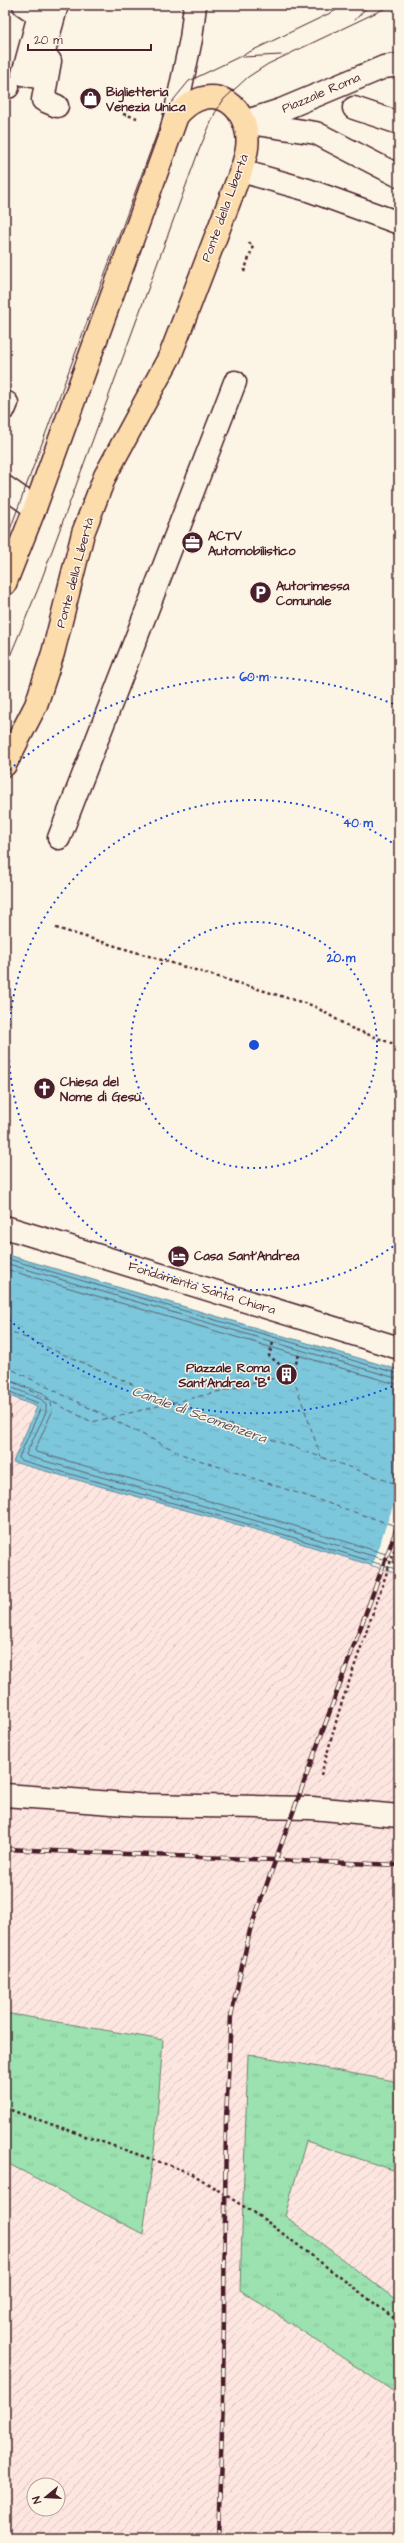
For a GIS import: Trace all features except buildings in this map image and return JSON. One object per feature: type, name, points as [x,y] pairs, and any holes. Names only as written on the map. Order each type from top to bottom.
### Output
[{"type":"main road","name":"Ponte della Libertà","points":[[5,584],[35,508],[177,116],[186,106],[209,97],[224,99],[238,110],[244,122],[248,148],[241,171],[170,356],[105,476],[83,533],[53,653],[38,698],[5,765]]},
{"type":"street","points":[[24,5],[39,15],[23,74],[37,77],[57,5]]},
{"type":"street","points":[[57,106],[43,100],[61,5]]},
{"type":"street","points":[[171,134],[191,38],[195,5]]},
{"type":"street","name":"Piazzale Roma","points":[[244,122],[281,110],[384,67],[399,65]]},
{"type":"street","name":"Piazzale Roma","points":[[354,108],[399,123]]},
{"type":"street","points":[[244,122],[316,133],[399,176]]},
{"type":"street","points":[[241,171],[308,190],[399,223]]},
{"type":"street","points":[[59,838],[235,382]]},
{"type":"street","points":[[5,487],[35,508]]},
{"type":"street","name":"Fondamenta Santa Chiara","points":[[5,1227],[399,1348]]},
{"type":"street","points":[[5,1795],[139,1805],[312,1808],[399,1816]]},
{"type":"path","points":[[123,114],[137,118]]},
{"type":"path","points":[[244,272],[253,246]]},
{"type":"path","points":[[56,928],[314,1006],[351,1028],[399,1046]]},
{"type":"path","points":[[312,1808],[340,1708],[399,1537]]},
{"type":"path","points":[[5,2108],[191,2173],[265,2220],[399,2322]]},
{"type":"shaded area","points":[[5,1394],[38,1407],[13,1461],[268,1533],[399,1574],[399,2538],[5,2538]]},
{"type":"green space","points":[[5,2013],[163,2040],[155,2143],[143,2234],[5,2162]]},
{"type":"green space","points":[[248,2054],[399,2082],[399,2172],[306,2141],[285,2216],[399,2302],[399,2395],[240,2290]]},
{"type":"water","name":"Canale di Scomenzera","points":[[5,1254],[399,1370],[399,1574],[268,1533],[13,1462],[37,1407],[5,1394]]},
{"type":"pier","points":[[399,1489],[399,1574],[372,1565]]},
{"type":"ferry route","points":[[5,1329],[201,1414],[399,1485]]},
{"type":"ferry route","points":[[5,1366],[184,1455],[399,1527]]},
{"type":"ferry route","points":[[5,1378],[92,1422],[292,1374],[321,1457]]},
{"type":"tram line","points":[[5,543],[166,109],[189,81],[347,5]]},
{"type":"tram line","points":[[355,20],[369,5]]},
{"type":"tram line","points":[[5,668],[38,589],[199,150],[215,113],[224,99],[248,77],[268,64],[392,5]]},
{"type":"tram line","points":[[243,57],[281,55]]},
{"type":"railway","points":[[218,2538],[223,2401],[226,2119],[231,2016],[250,1930],[399,1522]]},
{"type":"railway","points":[[5,1849],[399,1865]]},
{"type":"place","name":"Biglietteria Venezia Unica","points":[[91,99]]},
{"type":"place","name":"ACTV Automobilistico","points":[[192,543]]},
{"type":"place","name":"Autorimessa Comunale","points":[[261,593]]},
{"type":"place","name":"Chiesa del Nome di Gesù","points":[[44,1089]]},
{"type":"place","name":"Casa Sant'Andrea","points":[[179,1256]]},
{"type":"place","name":"Piazzale Roma Sant'Andrea \"B\"","points":[[286,1375]]}]
